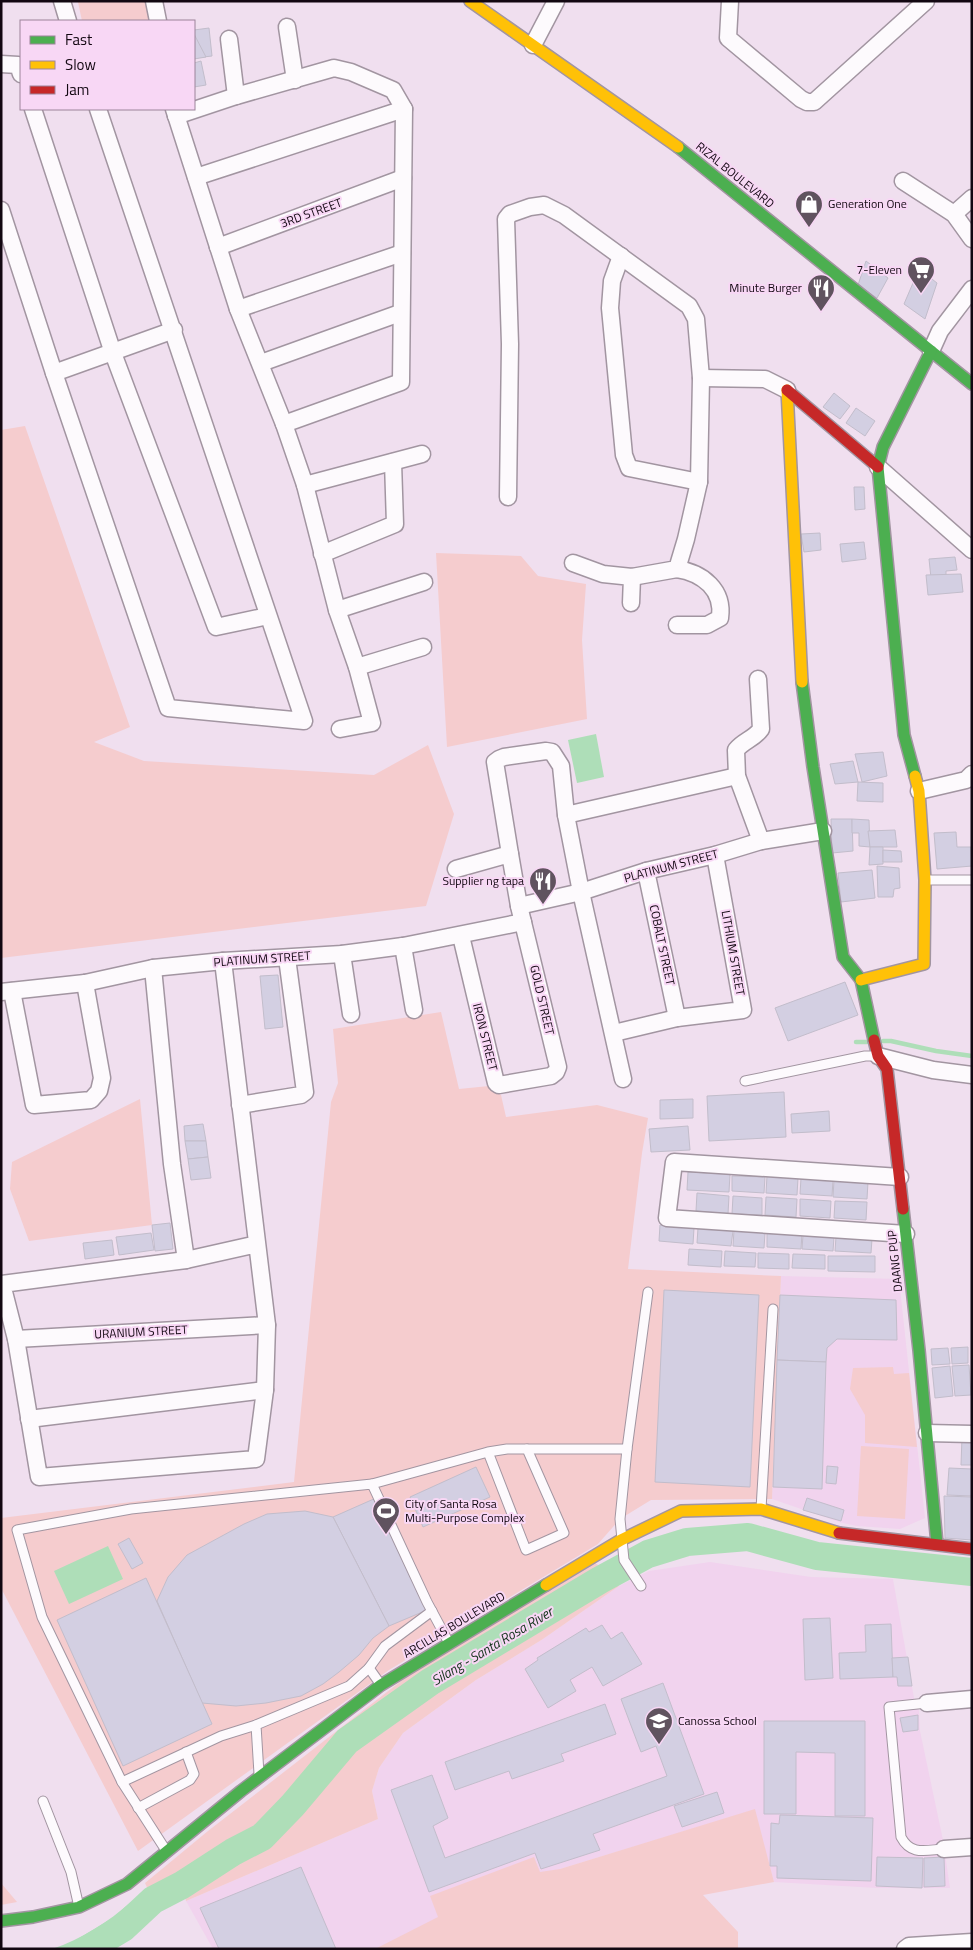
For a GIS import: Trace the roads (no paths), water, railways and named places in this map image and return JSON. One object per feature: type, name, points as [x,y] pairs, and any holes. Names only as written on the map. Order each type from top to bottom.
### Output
[{"type":"street","points":[[62,1],[68,20]]},
{"type":"street","points":[[154,1],[158,20]]},
{"type":"street","name":"RIZAL BOULEVARD","points":[[470,1],[689,155],[972,384]]},
{"type":"street","points":[[533,45],[556,1]]},
{"type":"street","points":[[730,1],[728,38],[801,99],[807,102],[814,102],[926,1]]},
{"type":"street","points":[[287,27],[295,80]]},
{"type":"street","points":[[229,39],[236,96]]},
{"type":"street","points":[[1,64],[18,65],[20,71]]},
{"type":"street","points":[[195,107],[334,68],[351,72],[393,90],[404,109],[400,382],[284,424]]},
{"type":"street","points":[[196,177],[404,109]]},
{"type":"street","points":[[33,110],[113,353],[216,627],[268,616]]},
{"type":"street","points":[[1,210],[54,373],[168,708],[304,721],[174,330],[98,110]]},
{"type":"street","points":[[175,112],[238,309],[261,363],[305,485],[337,610],[357,667],[372,723],[340,729]]},
{"type":"street","name":"3RD STREET","points":[[218,247],[403,178]]},
{"type":"street","points":[[903,182],[954,214],[972,239]]},
{"type":"street","points":[[954,214],[972,198]]},
{"type":"street","points":[[508,498],[510,344],[506,219],[510,214],[518,211],[536,206],[547,206],[564,215],[688,306],[696,319],[701,378],[699,482],[677,569]]},
{"type":"street","points":[[238,309],[402,253]]},
{"type":"street","points":[[621,256],[612,281],[610,308],[624,455],[629,468],[699,482]]},
{"type":"street","points":[[786,390],[802,678],[812,767],[820,803],[843,957],[860,980],[924,964],[925,880],[919,791],[904,735],[878,467],[883,447],[940,332],[972,289]]},
{"type":"street","points":[[261,363],[400,313]]},
{"type":"street","points":[[54,373],[174,330]]},
{"type":"street","points":[[701,378],[765,379],[786,390],[878,467],[972,550]]},
{"type":"street","points":[[305,485],[422,454]]},
{"type":"street","points":[[322,554],[395,524],[393,462]]},
{"type":"street","points":[[572,563],[603,574],[632,577],[677,569],[690,571],[706,580],[718,596],[722,606],[720,618],[707,625],[677,625]]},
{"type":"street","points":[[631,604],[632,577]]},
{"type":"street","points":[[337,610],[424,582]]},
{"type":"street","points":[[357,667],[423,647]]},
{"type":"street","points":[[758,679],[761,729],[756,736],[741,744],[736,750],[737,776],[761,841]]},
{"type":"street","points":[[523,922],[495,762],[499,759],[546,751],[552,752],[561,766],[566,815],[581,892],[623,1079]]},
{"type":"street","points":[[919,791],[966,780],[972,774]]},
{"type":"street","points":[[566,815],[737,776]]},
{"type":"street","name":"PLATINUM STREET","points":[[519,906],[581,892],[646,871],[715,855],[761,841],[823,831]]},
{"type":"street","points":[[456,869],[510,854]]},
{"type":"street","name":"LITHIUM STREET","points":[[614,1033],[677,1018],[743,1010],[715,855]]},
{"type":"street","name":"COBALT STREET","points":[[646,871],[677,1018]]},
{"type":"street","name":"PLATINUM STREET","points":[[6,991],[84,983],[153,968],[223,961],[342,954],[403,946],[461,936],[523,922]]},
{"type":"street","name":"GOLD STREET","points":[[523,922],[558,1067],[551,1076]]},
{"type":"street","name":"IRON STREET","points":[[461,936],[497,1084],[551,1076]]},
{"type":"street","points":[[403,946],[414,1010]]},
{"type":"street","points":[[342,954],[352,1014]]},
{"type":"street","points":[[240,1105],[301,1096],[305,1092],[287,958]]},
{"type":"street","points":[[223,961],[267,1325],[265,1390],[256,1460],[39,1477],[16,1339],[2,1284],[186,1260],[256,1244]]},
{"type":"street","points":[[153,968],[172,1164],[186,1260]]},
{"type":"street","name":"DAANG PUP","points":[[860,980],[878,1053],[887,1069],[927,1433],[937,1544]]},
{"type":"street","points":[[6,991],[34,1105],[91,1100],[99,1091],[102,1078],[84,983]]},
{"type":"street","points":[[878,1053],[933,1070],[972,1075]]},
{"type":"street","points":[[900,1177],[674,1162],[667,1218],[906,1234]]},
{"type":"street","name":"URANIUM STREET","points":[[16,1339],[267,1325]]},
{"type":"street","points":[[30,1419],[265,1390]]},
{"type":"street","points":[[927,1433],[972,1434]]},
{"type":"street","name":"ARCILLAS BOULEVARD","points":[[1,1921],[33,1917],[79,1907],[127,1884],[260,1776],[382,1685],[621,1540],[681,1511],[762,1509],[846,1535],[972,1549]]},
{"type":"street","points":[[928,1703],[972,1699]]},
{"type":"street","points":[[944,1849],[972,1847]]},
{"type":"street","points":[[906,1949],[909,1946],[929,1947],[972,1942]]},
{"type":"lane","points":[[925,880],[972,880]]},
{"type":"lane","points":[[746,1081],[878,1053]]},
{"type":"lane","points":[[641,1586],[624,1560],[620,1519],[627,1449],[648,1292]]},
{"type":"lane","points":[[762,1509],[773,1308]]},
{"type":"lane","points":[[167,1852],[122,1782],[42,1617],[17,1530],[131,1510],[372,1484],[507,1448],[627,1449]]},
{"type":"lane","points":[[488,1452],[526,1550],[564,1533],[527,1449]]},
{"type":"lane","points":[[372,1484],[432,1611],[450,1643]]},
{"type":"lane","points":[[122,1782],[221,1736],[256,1726],[348,1686],[369,1668],[385,1646],[432,1611]]},
{"type":"lane","points":[[369,1668],[382,1685]]},
{"type":"lane","points":[[928,1703],[889,1707],[901,1837],[906,1846],[915,1851],[944,1849]]},
{"type":"lane","points":[[256,1726],[260,1776]]},
{"type":"lane","points":[[138,1808],[190,1780],[194,1774],[186,1752]]},
{"type":"lane","points":[[43,1801],[70,1872],[79,1907]]},
{"type":"waterway","points":[[883,1041],[972,1056]]},
{"type":"waterway","points":[[856,1042],[867,1042]]},
{"type":"waterway","name":"Silang - Santa Rosa River","points":[[88,1949],[123,1928],[153,1900],[182,1885],[233,1852],[262,1837],[293,1805],[347,1741],[430,1682],[600,1580],[648,1554],[687,1542],[748,1537],[817,1556],[972,1572]]},
{"type":"place","name":"Generation One","points":[[809,228]]},
{"type":"place","name":"7-Eleven","points":[[921,294]]},
{"type":"place","name":"Minute Burger","points":[[821,312]]},
{"type":"place","name":"Supplier ng tapa","points":[[543,905]]},
{"type":"place","name":"City of Santa Rosa Multi-Purpose Complex","points":[[386,1535]]},
{"type":"place","name":"Canossa School","points":[[659,1745]]}]
